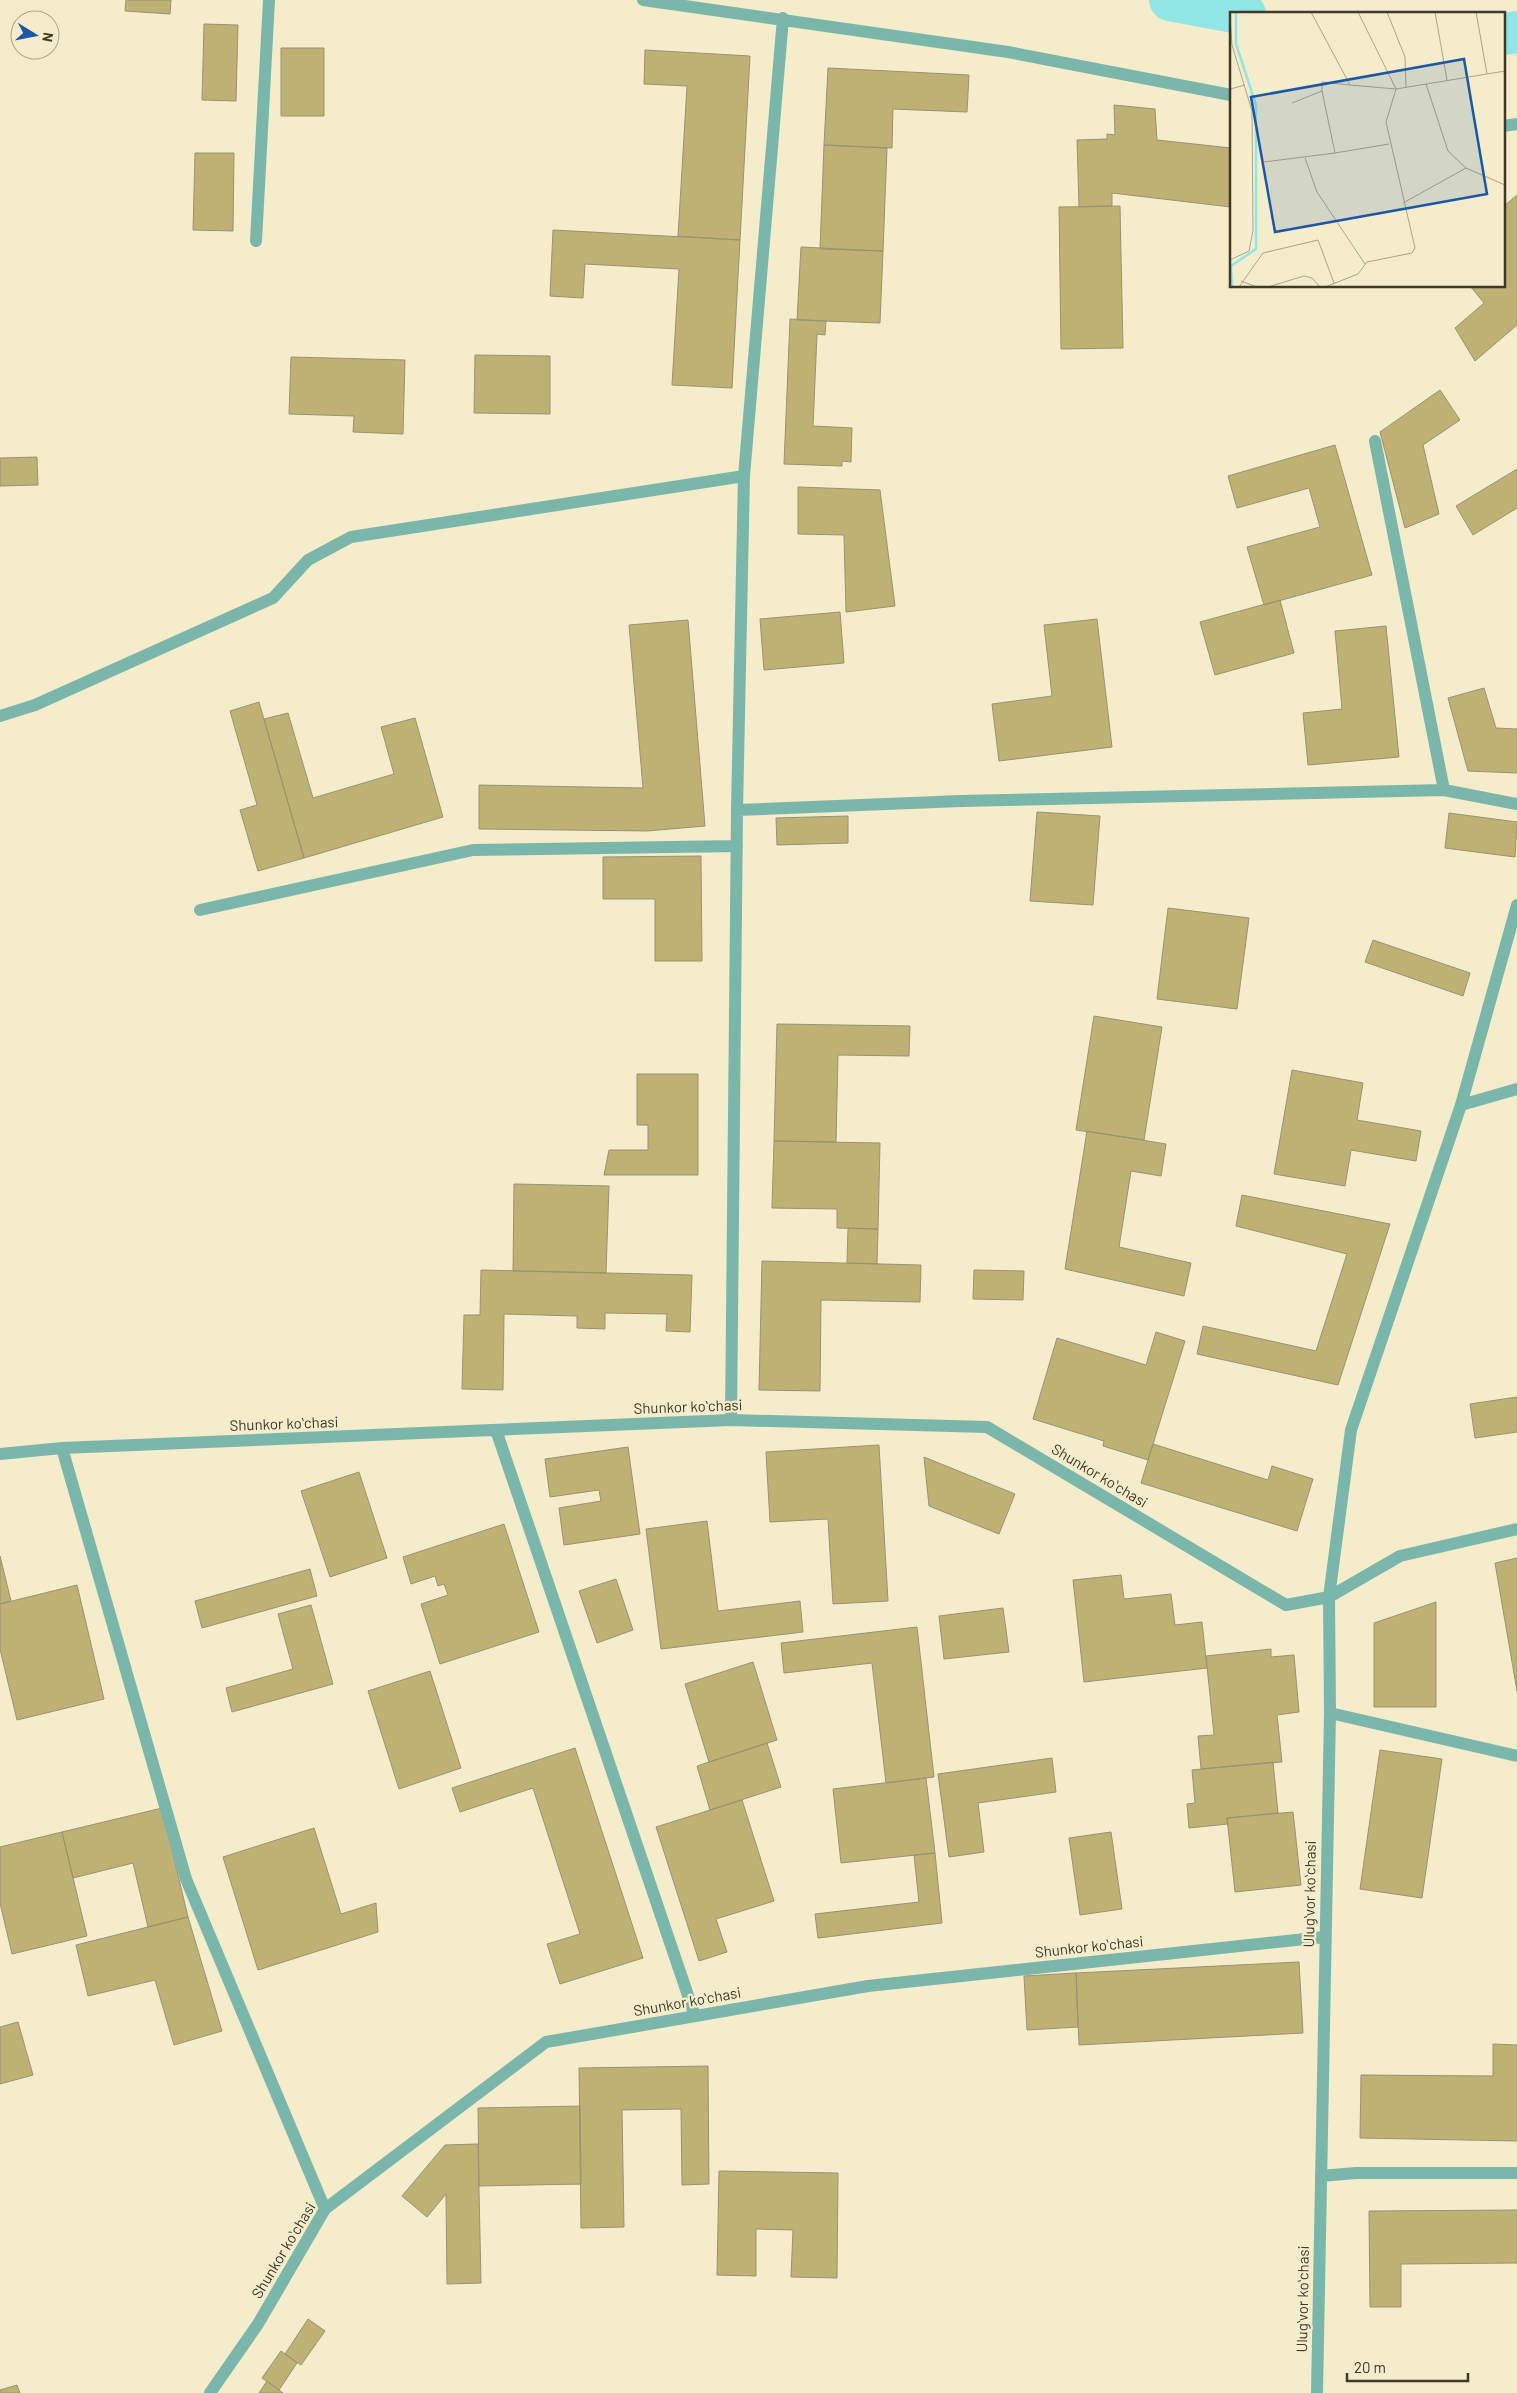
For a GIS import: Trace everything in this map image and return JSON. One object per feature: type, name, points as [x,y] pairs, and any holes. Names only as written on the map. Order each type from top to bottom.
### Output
[{"type":"street","points":[[256,242],[269,0]]},
{"type":"street","points":[[643,0],[783,18],[1008,52],[1230,95]]},
{"type":"street","points":[[732,1420],[737,846],[744,476],[783,18]]},
{"type":"street","points":[[1504,126],[1517,124]]},
{"type":"street","points":[[1375,441],[1444,790]]},
{"type":"street","points":[[0,716],[35,705],[273,598],[308,560],[351,537],[744,476]]},
{"type":"street","points":[[738,810],[961,801],[1444,790],[1517,804]]},
{"type":"street","points":[[200,910],[473,850],[737,846]]},
{"type":"street","name":"Ulugʻvor koʻchasi","points":[[1317,2393],[1324,1937],[1330,1713],[1329,1597],[1351,1430],[1461,1105],[1517,905]]},
{"type":"street","points":[[1461,1105],[1517,1089]]},
{"type":"street","name":"Shunkor koʻchasi","points":[[0,1454],[62,1448],[732,1420],[987,1427],[1286,1605],[1329,1597]]},
{"type":"street","points":[[496,1430],[695,2016]]},
{"type":"street","points":[[62,1448],[186,1879],[324,2209]]},
{"type":"street","points":[[1329,1597],[1400,1556],[1517,1529]]},
{"type":"street","points":[[1330,1713],[1517,1756]]},
{"type":"street","name":"Shunkor koʻchasi","points":[[210,2393],[258,2324],[324,2209],[546,2042],[868,1986],[1324,1937]]},
{"type":"street","points":[[1321,2176],[1356,2172],[1517,2173]]},
{"type":"building","points":[[126,0],[171,0],[170,14],[125,11]]},
{"type":"building","points":[[204,24],[238,25],[236,101],[202,100]]},
{"type":"building","points":[[281,48],[324,48],[324,116],[281,116]]},
{"type":"building","points":[[645,50],[750,56],[740,240],[678,236],[687,86],[644,84]]},
{"type":"building","points":[[828,68],[969,75],[967,112],[893,109],[892,148],[824,145]]},
{"type":"building","points":[[1114,105],[1155,109],[1157,140],[1230,148],[1230,207],[1112,193],[1112,206],[1079,207],[1077,140],[1107,139],[1107,134],[1115,135]]},
{"type":"building","points":[[824,145],[887,148],[883,251],[820,249]]},
{"type":"building","points":[[195,153],[234,153],[233,231],[193,230]]},
{"type":"building","points":[[1517,195],[1517,325],[1475,361],[1455,328],[1484,303],[1472,288],[1504,288],[1504,206]]},
{"type":"building","points":[[1120,206],[1123,348],[1061,349],[1059,207]]},
{"type":"building","points":[[553,230],[740,240],[732,388],[672,385],[679,269],[585,264],[583,298],[550,296]]},
{"type":"building","points":[[801,247],[883,251],[880,323],[797,320]]},
{"type":"building","points":[[790,319],[826,321],[825,335],[817,334],[813,426],[852,428],[851,462],[842,461],[842,466],[784,464]]},
{"type":"building","points":[[475,355],[550,356],[550,414],[474,413]]},
{"type":"building","points":[[291,357],[405,360],[403,434],[353,432],[354,416],[289,414]]},
{"type":"building","points":[[1440,390],[1460,420],[1423,445],[1439,514],[1405,528],[1380,432]]},
{"type":"building","points":[[1335,445],[1372,575],[1264,605],[1247,547],[1320,527],[1309,488],[1237,508],[1228,476]]},
{"type":"building","points":[[37,457],[38,485],[0,486],[0,458]]},
{"type":"building","points":[[1517,469],[1517,508],[1473,535],[1456,506]]},
{"type":"building","points":[[798,487],[880,490],[895,606],[846,612],[844,535],[798,534]]},
{"type":"building","points":[[1280,600],[1294,653],[1215,675],[1200,622]]},
{"type":"building","points":[[840,612],[844,663],[764,670],[760,619]]},
{"type":"building","points":[[1097,619],[1112,747],[999,761],[992,704],[1052,696],[1044,625]]},
{"type":"building","points":[[688,620],[705,826],[647,831],[479,829],[479,785],[643,788],[629,625]]},
{"type":"building","points":[[1386,626],[1399,757],[1308,765],[1303,713],[1342,709],[1335,631]]},
{"type":"building","points":[[1484,688],[1496,728],[1517,729],[1517,773],[1468,771],[1448,698]]},
{"type":"building","points":[[259,702],[304,858],[258,871],[240,810],[257,805],[230,711]]},
{"type":"building","points":[[288,713],[313,798],[394,774],[381,727],[415,718],[443,817],[304,858],[264,719]]},
{"type":"building","points":[[1037,812],[1100,816],[1093,905],[1030,901]]},
{"type":"building","points":[[1449,813],[1517,822],[1515,857],[1445,848]]},
{"type":"building","points":[[848,816],[848,843],[777,845],[776,818]]},
{"type":"building","points":[[701,856],[702,961],[655,961],[655,899],[603,899],[603,857]]},
{"type":"building","points":[[1168,908],[1249,918],[1237,1009],[1157,999]]},
{"type":"building","points":[[1373,940],[1470,973],[1463,996],[1365,962]]},
{"type":"building","points":[[1094,1016],[1162,1027],[1144,1140],[1076,1130]]},
{"type":"building","points":[[777,1024],[910,1026],[909,1056],[838,1055],[836,1142],[774,1141]]},
{"type":"building","points":[[1292,1070],[1363,1083],[1357,1120],[1421,1131],[1416,1161],[1351,1150],[1345,1186],[1274,1174]]},
{"type":"building","points":[[637,1074],[698,1074],[698,1175],[604,1175],[609,1150],[648,1150],[648,1125],[637,1125]]},
{"type":"building","points":[[1087,1131],[1166,1144],[1161,1176],[1131,1171],[1119,1247],[1191,1263],[1184,1296],[1065,1269]]},
{"type":"building","points":[[774,1141],[880,1143],[878,1229],[837,1228],[837,1209],[772,1208]]},
{"type":"building","points":[[514,1184],[609,1186],[606,1273],[513,1271]]},
{"type":"building","points":[[1242,1195],[1390,1224],[1338,1385],[1197,1354],[1203,1326],[1316,1351],[1347,1254],[1236,1226]]},
{"type":"building","points":[[848,1228],[878,1229],[877,1264],[847,1263]]},
{"type":"building","points":[[762,1261],[921,1265],[920,1302],[821,1300],[820,1391],[759,1390]]},
{"type":"building","points":[[481,1270],[692,1275],[690,1332],[666,1331],[667,1314],[605,1313],[605,1329],[577,1328],[577,1316],[504,1314],[503,1390],[462,1389],[464,1315],[480,1315]]},
{"type":"building","points":[[974,1270],[1024,1271],[1023,1300],[973,1299]]},
{"type":"building","points":[[1156,1332],[1185,1341],[1148,1460],[1103,1446],[1104,1441],[1033,1419],[1057,1338],[1146,1365]]},
{"type":"building","points":[[1517,1397],[1517,1432],[1475,1438],[1470,1404]]},
{"type":"building","points":[[1153,1444],[1268,1480],[1272,1466],[1313,1479],[1297,1531],[1141,1483]]},
{"type":"building","points":[[879,1445],[888,1601],[833,1604],[828,1519],[770,1522],[766,1452]]},
{"type":"building","points":[[628,1447],[640,1534],[564,1545],[559,1508],[601,1501],[599,1490],[550,1497],[545,1459]]},
{"type":"building","points":[[924,1457],[1015,1494],[999,1534],[929,1506]]},
{"type":"building","points":[[359,1472],[387,1558],[330,1577],[301,1491]]},
{"type":"building","points":[[707,1521],[718,1611],[800,1601],[803,1632],[661,1649],[646,1529]]},
{"type":"building","points":[[504,1524],[539,1632],[440,1664],[421,1604],[448,1595],[444,1584],[438,1586],[435,1576],[411,1584],[403,1557]]},
{"type":"building","points":[[0,1556],[11,1601],[0,1604]]},
{"type":"building","points":[[1517,1558],[1517,1691],[1495,1563]]},
{"type":"building","points":[[310,1569],[317,1596],[202,1628],[195,1601]]},
{"type":"building","points":[[1121,1575],[1124,1599],[1171,1594],[1175,1625],[1202,1622],[1207,1668],[1084,1682],[1073,1580]]},
{"type":"building","points":[[616,1579],[633,1630],[597,1643],[579,1591]]},
{"type":"building","points":[[77,1585],[104,1699],[17,1720],[0,1649],[0,1604]]},
{"type":"building","points":[[1436,1602],[1436,1707],[1374,1707],[1374,1623]]},
{"type":"building","points":[[311,1605],[333,1684],[232,1712],[226,1688],[293,1669],[278,1614]]},
{"type":"building","points":[[1003,1608],[1009,1652],[944,1659],[939,1616]]},
{"type":"building","points":[[917,1627],[934,1777],[886,1783],[872,1663],[784,1673],[781,1643]]},
{"type":"building","points":[[1271,1649],[1271,1657],[1294,1655],[1299,1712],[1277,1715],[1282,1762],[1201,1769],[1198,1736],[1214,1735],[1206,1656]]},
{"type":"building","points":[[753,1662],[777,1740],[709,1762],[685,1684]]},
{"type":"building","points":[[430,1671],[461,1768],[399,1789],[368,1691]]},
{"type":"building","points":[[767,1743],[781,1787],[710,1810],[697,1766]]},
{"type":"building","points":[[575,1748],[643,1958],[560,1984],[547,1944],[580,1934],[533,1788],[460,1812],[452,1788]]},
{"type":"building","points":[[1380,1750],[1442,1759],[1422,1898],[1360,1889]]},
{"type":"building","points":[[1052,1758],[1056,1792],[978,1803],[984,1852],[949,1857],[938,1774]]},
{"type":"building","points":[[1273,1762],[1278,1813],[1227,1818],[1228,1824],[1189,1828],[1187,1804],[1195,1803],[1192,1770]]},
{"type":"building","points":[[926,1778],[935,1853],[841,1863],[833,1789]]},
{"type":"building","points":[[742,1800],[774,1901],[716,1919],[727,1952],[699,1961],[656,1827]]},
{"type":"building","points":[[162,1808],[188,1917],[148,1927],[133,1863],[73,1878],[62,1832]]},
{"type":"building","points":[[1293,1812],[1301,1885],[1235,1892],[1227,1818]]},
{"type":"building","points":[[314,1828],[341,1914],[376,1903],[378,1932],[258,1970],[223,1857]]},
{"type":"building","points":[[62,1832],[87,1936],[12,1954],[0,1903],[0,1847]]},
{"type":"building","points":[[1111,1832],[1122,1909],[1080,1915],[1069,1838]]},
{"type":"building","points":[[935,1853],[942,1923],[818,1938],[815,1914],[919,1902],[914,1855]]},
{"type":"building","points":[[188,1917],[222,2031],[174,2045],[155,1980],[88,1996],[76,1945]]},
{"type":"building","points":[[1299,1962],[1303,2033],[1079,2045],[1076,1973]]},
{"type":"building","points":[[1076,1973],[1078,2027],[1027,2030],[1024,1976]]},
{"type":"building","points":[[18,2022],[33,2075],[0,2084],[0,2027]]},
{"type":"building","points":[[1493,2044],[1517,2045],[1517,2141],[1360,2138],[1361,2075],[1493,2076]]},
{"type":"building","points":[[708,2066],[709,2184],[682,2185],[681,2109],[622,2110],[624,2227],[581,2228],[579,2068]]},
{"type":"building","points":[[580,2106],[581,2184],[479,2186],[478,2108]]},
{"type":"building","points":[[478,2144],[481,2283],[447,2284],[446,2194],[427,2217],[402,2196],[445,2145]]},
{"type":"building","points":[[719,2171],[838,2173],[837,2278],[791,2277],[793,2230],[756,2229],[756,2276],[717,2275]]},
{"type":"building","points":[[1517,2210],[1517,2263],[1401,2264],[1401,2307],[1370,2307],[1369,2211]]},
{"type":"building","points":[[308,2319],[325,2331],[301,2365],[285,2354]]},
{"type":"building","points":[[281,2351],[297,2363],[279,2390],[262,2378]]},
{"type":"building","points":[[267,2381],[283,2393],[259,2393]]},
{"type":"building","points":[[17,2385],[20,2393],[0,2393],[0,2390]]},
{"type":"waterway","points":[[1170,0],[1234,12]]},
{"type":"waterway","points":[[1504,34],[1517,32]]}]
